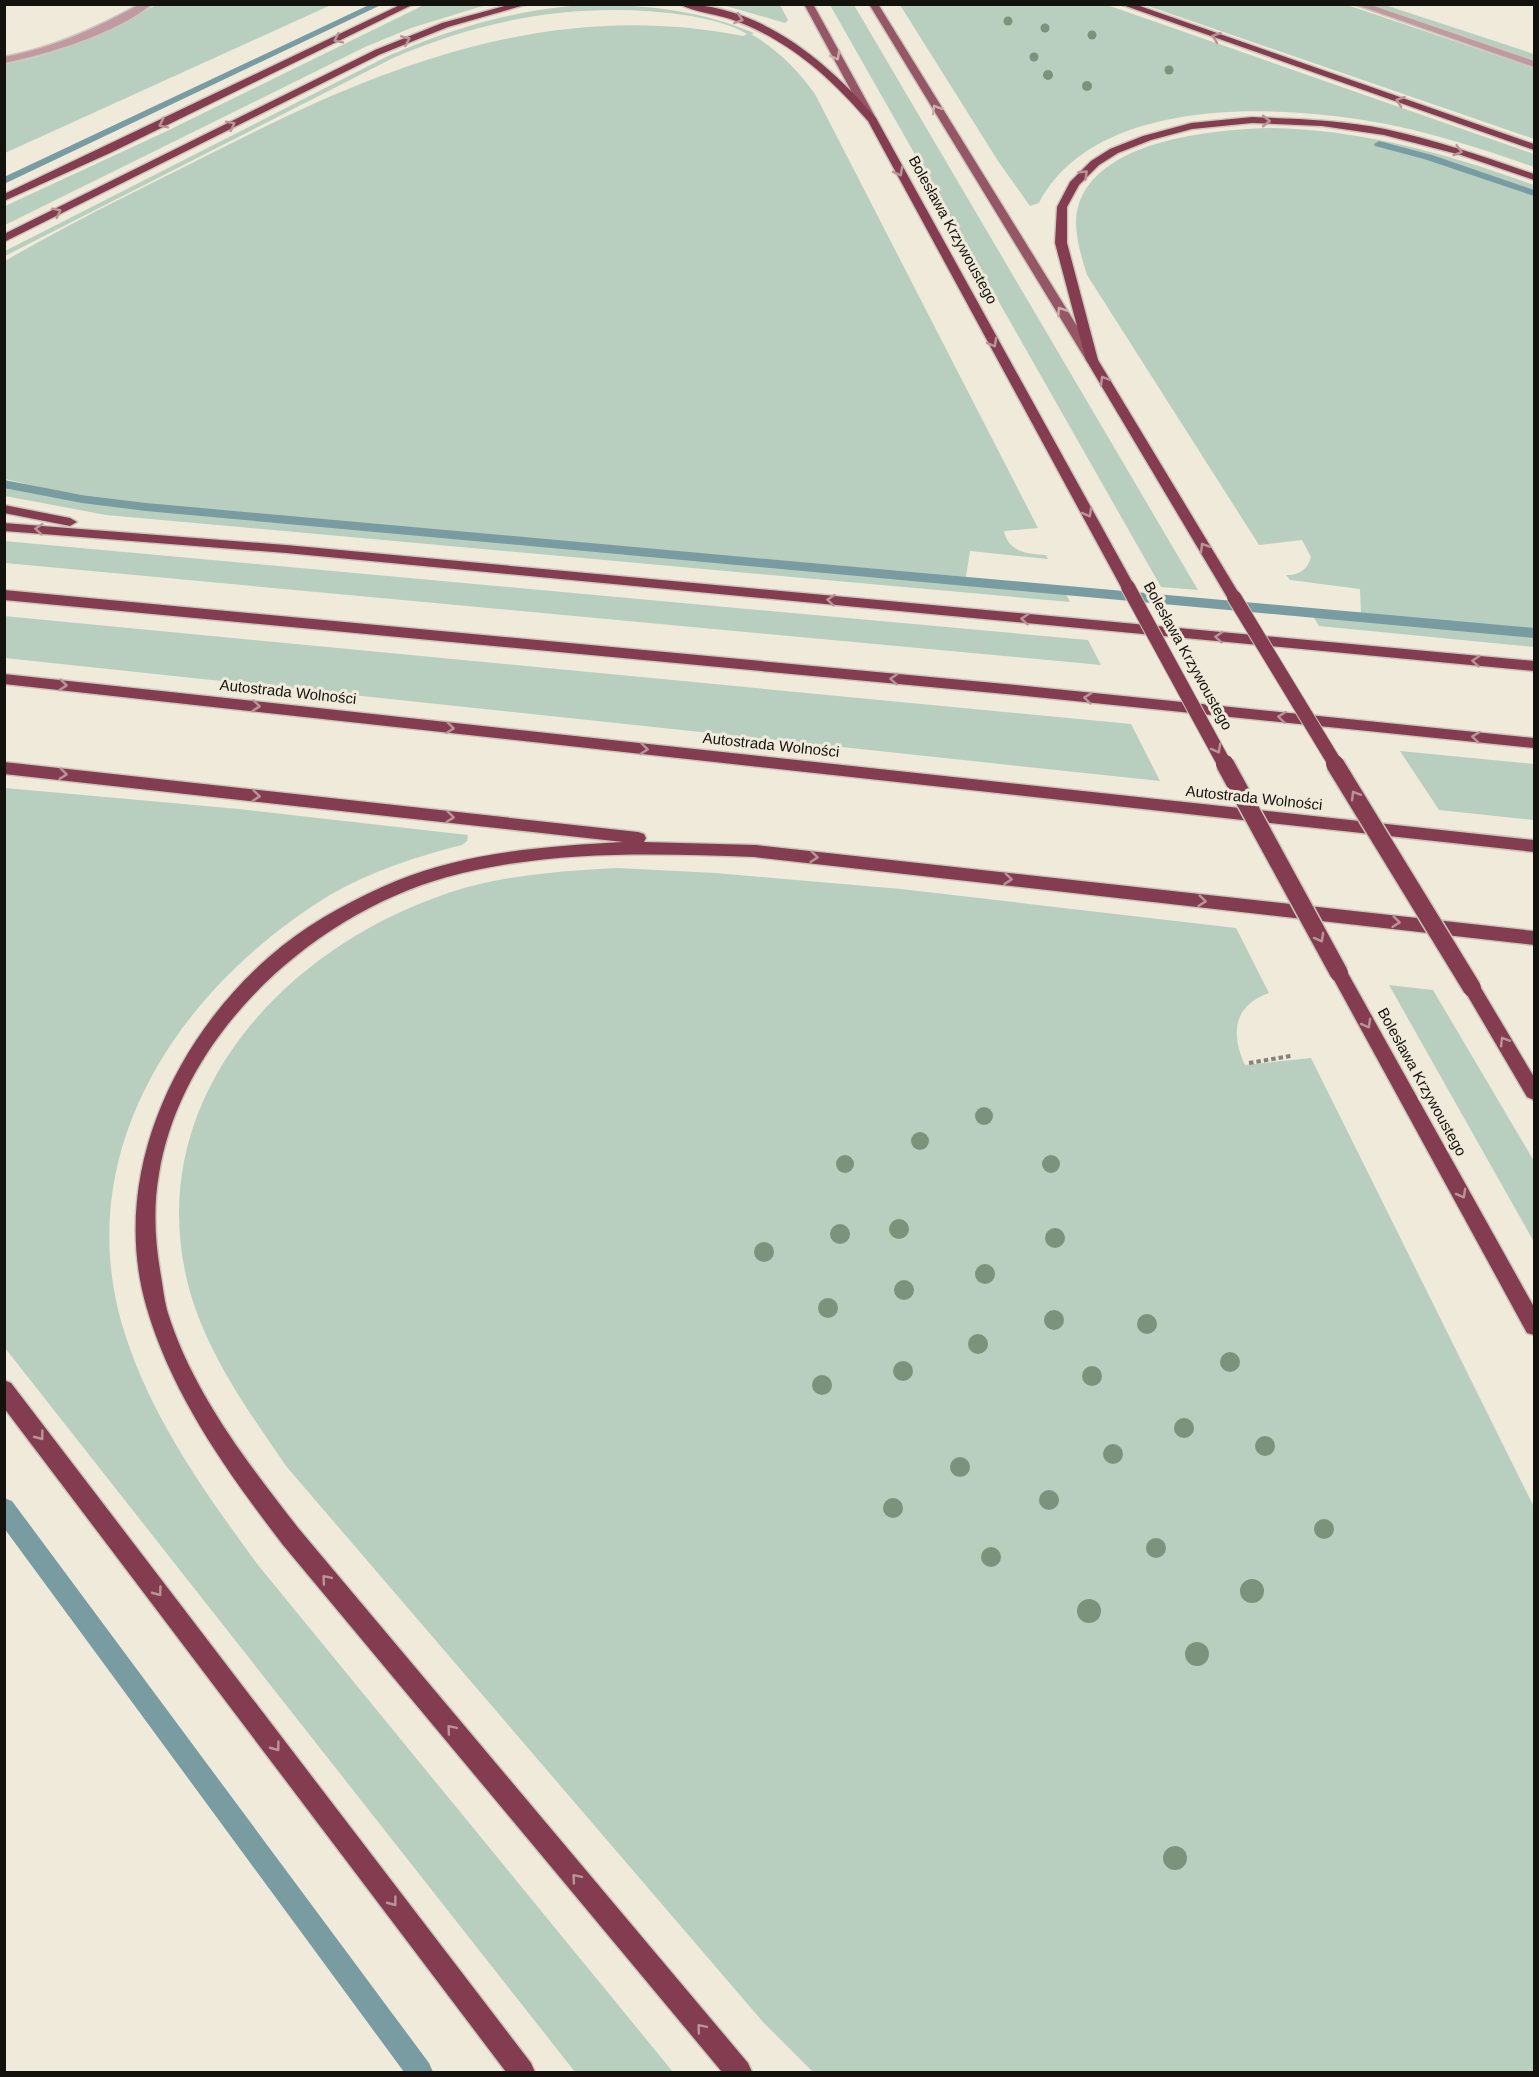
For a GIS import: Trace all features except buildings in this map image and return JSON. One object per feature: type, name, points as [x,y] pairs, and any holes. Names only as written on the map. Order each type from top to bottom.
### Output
[{"type":"highway","points":[[4,198],[91,159],[410,4]]},
{"type":"highway","points":[[4,239],[386,49],[445,25],[524,4]]},
{"type":"highway","points":[[682,4],[736,17],[776,34],[815,61],[855,99],[872,120]]},
{"type":"highway","points":[[1124,4],[1534,147]]},
{"type":"highway","name":"Bolesława Krzywoustego","points":[[872,120],[1533,1325]]},
{"type":"highway","points":[[1534,177],[1414,139],[1358,128],[1298,121],[1252,120],[1205,124],[1172,130],[1123,147],[1095,163],[1074,184],[1060,216],[1061,243],[1092,360],[1534,1092]]},
{"type":"highway","points":[[4,509],[82,524],[286,549]]},
{"type":"highway","points":[[4,527],[286,549],[1534,666]]},
{"type":"highway","points":[[4,595],[1004,689],[1534,742]]},
{"type":"highway","name":"Autostrada Wolności","points":[[4,679],[1534,846]]},
{"type":"highway","points":[[4,768],[1534,938]]},
{"type":"highway","points":[[739,2073],[291,1537],[255,1490],[205,1418],[175,1357],[156,1306],[144,1225],[146,1190],[153,1157],[163,1122],[189,1063],[226,1014],[257,979],[286,954],[346,911],[405,884],[507,859],[621,847],[756,851]]},
{"type":"highway","points":[[4,1390],[522,2073]]},
{"type":"main road","name":"Bolesława Krzywoustego","points":[[808,4],[872,120]]},
{"type":"main road","points":[[873,4],[1092,360]]},
{"type":"lane","points":[[4,60],[49,51],[74,42],[148,4]]},
{"type":"lane","points":[[1358,4],[1534,64]]},
{"type":"path","points":[[1249,1063],[1291,1056]]},
{"type":"green space","points":[[426,4],[486,5],[411,28],[365,47],[5,225],[5,206],[167,131]]},
{"type":"green space","points":[[156,5],[331,5],[5,153],[5,64],[26,60],[83,41]]},
{"type":"green space","points":[[581,5],[647,7],[712,18],[754,33],[751,34],[778,53],[801,76],[815,94],[1038,528],[1004,531],[1006,538],[1014,548],[1032,554],[1046,555],[1048,559],[970,551],[966,577],[149,504],[55,491],[5,479],[5,261],[63,228],[301,109],[422,62],[484,44],[546,32],[610,26],[676,27],[743,36],[747,34],[727,25],[691,16],[614,10],[576,11],[539,16],[501,22],[465,32],[393,58],[5,256],[5,251],[388,56],[482,22],[506,16]]},
{"type":"green space","points":[[723,5],[780,5],[788,20],[785,23]]},
{"type":"green space","points":[[830,5],[854,5],[1198,590],[1161,587]]},
{"type":"green space","points":[[900,5],[1107,5],[1534,154],[1534,167],[1479,149],[1386,124],[1344,117],[1246,111],[1195,115],[1147,125],[1103,142],[1066,167],[1039,203],[1030,206],[998,161]]},
{"type":"green space","points":[[1145,5],[1347,5],[1534,68],[1534,139]]},
{"type":"green space","points":[[1365,5],[1385,5],[1534,54],[1534,62]]},
{"type":"green space","points":[[1268,128],[1337,133],[1404,145],[1469,163],[1534,185],[1534,647],[1319,626],[1309,610],[1361,613],[1360,589],[1290,580],[1286,575],[1302,571],[1308,565],[1311,557],[1302,540],[1259,545],[1087,275],[1078,241],[1076,215],[1089,184],[1108,167],[1131,153],[1159,143],[1217,132]]},
{"type":"green space","points":[[5,487],[79,501],[145,510],[1065,592],[1070,602],[106,515],[5,496]]},
{"type":"green space","points":[[4,541],[1088,640],[1101,665],[5,563]]},
{"type":"green space","points":[[4,616],[1131,724],[1160,781],[5,658]]},
{"type":"green space","points":[[1400,751],[1534,764],[1534,820],[1439,810]]},
{"type":"green space","points":[[5,788],[239,809],[468,835],[467,841],[462,845],[394,866],[330,895],[277,932],[229,974],[187,1022],[152,1075],[127,1132],[112,1192],[110,1256],[121,1321],[132,1355],[161,1418],[217,1508],[258,1565],[673,2072],[575,2072],[5,1348]]},
{"type":"green space","points":[[618,868],[715,873],[901,889],[1236,928],[1269,993],[1248,1005],[1238,1022],[1238,1042],[1245,1065],[1311,1058],[1534,1507],[1534,2072],[813,2072],[763,2022],[286,1466],[231,1383],[208,1339],[190,1292],[179,1224],[185,1159],[204,1099],[236,1044],[278,995],[329,953],[386,919],[448,893],[489,882],[553,872]]},
{"type":"green space","points":[[1389,985],[1433,990],[1534,1161],[1534,1242]]},
{"type":"waterway","points":[[4,181],[379,4]]},
{"type":"waterway","points":[[1379,144],[1428,157],[1534,193]]},
{"type":"waterway","points":[[4,484],[82,499],[146,507],[1534,633]]},
{"type":"waterway","points":[[4,1509],[420,2072]]}]
